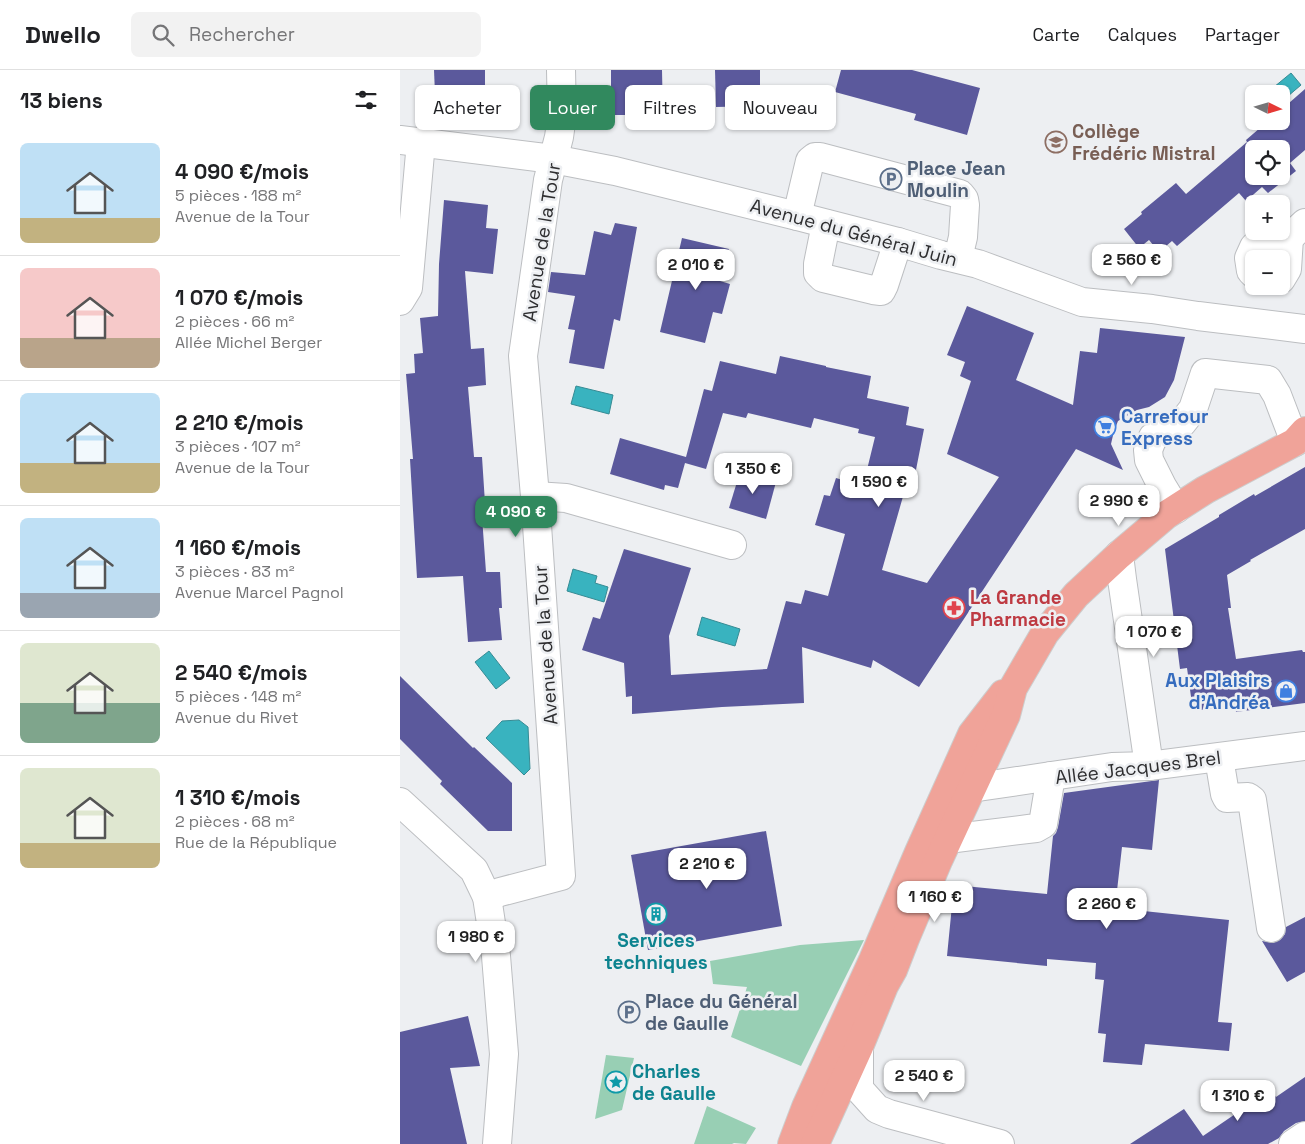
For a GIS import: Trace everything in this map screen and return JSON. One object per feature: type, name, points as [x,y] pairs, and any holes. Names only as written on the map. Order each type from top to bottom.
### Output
[{"type":"main road","points":[[815,1144],[859,1047],[884,986],[893,970],[948,839],[1006,715],[1013,688],[1045,633],[1076,595],[1119,554],[1166,515],[1205,490],[1302,438]]},
{"type":"main road","points":[[792,1144],[806,1107],[972,734],[1002,695],[1013,688]]},
{"type":"street","name":"Avenue de la Tour","points":[[486,898],[500,892],[561,876],[535,496],[523,356],[548,180],[562,116],[561,70]]},
{"type":"street","name":"Avenue du Général Juin","points":[[411,141],[553,159],[615,171],[958,258],[1082,302],[1305,329]]},
{"type":"street","points":[[400,301],[408,288],[411,141]]},
{"type":"street","points":[[797,216],[810,161],[815,157],[820,157],[960,194],[964,199],[965,205],[963,237],[958,258]]},
{"type":"street","points":[[826,224],[818,264],[818,274],[823,278],[881,291],[898,242]]},
{"type":"street","points":[[1253,250],[1259,242],[1297,230]]},
{"type":"street","points":[[1290,257],[1297,230]]},
{"type":"street","points":[[1176,509],[1149,460],[1148,450],[1153,437],[1182,423],[1193,410],[1204,373],[1268,380],[1302,438]]},
{"type":"street","points":[[535,496],[566,498],[732,545]]},
{"type":"street","points":[[1119,554],[1149,766]]},
{"type":"street","name":"Allée Jacques Brel","points":[[971,788],[1112,767],[1149,766],[1305,746]]},
{"type":"street","points":[[1219,758],[1227,798],[1248,796],[1252,800],[1271,928]]},
{"type":"street","points":[[948,839],[1036,828],[1043,824],[1051,776]]},
{"type":"street","points":[[400,802],[474,870],[486,898],[496,956],[504,1054],[497,1144]]},
{"type":"street","points":[[859,1047],[859,1089],[877,1109],[889,1114],[1000,1144]]},
{"type":"street","points":[[1293,1144],[1305,1136]]},
{"type":"green space","points":[[864,940],[801,1066],[731,1037],[747,987],[713,984],[710,961],[800,945]]},
{"type":"green space","points":[[606,1055],[634,1058],[622,1110],[595,1119]]},
{"type":"green space","points":[[707,1106],[756,1128],[746,1144],[694,1144]]},
{"type":"water","points":[[1291,73],[1301,85],[1290,94],[1290,85],[1276,85]]},
{"type":"water","points":[[576,386],[613,395],[609,414],[571,404]]},
{"type":"water","points":[[573,569],[597,576],[595,583],[608,587],[604,602],[567,591]]},
{"type":"water","points":[[702,617],[740,629],[735,646],[697,635]]},
{"type":"water","points":[[489,651],[510,678],[496,689],[475,662]]},
{"type":"water","points":[[519,720],[528,727],[530,769],[524,775],[486,738],[502,721]]},
{"type":"building","points":[[434,70],[485,70],[485,85],[435,85]]},
{"type":"building","points":[[611,70],[662,70],[662,85],[625,85],[625,115],[615,115],[615,85],[611,85]]},
{"type":"building","points":[[715,70],[760,70],[760,85],[725,85],[725,107],[716,107]]},
{"type":"building","points":[[841,70],[912,70],[980,88],[967,135],[914,120],[916,114],[836,92]]},
{"type":"building","points":[[1305,89],[1305,150],[1290,163],[1290,140],[1246,140],[1258,130],[1290,130],[1290,102]]},
{"type":"building","points":[[1245,144],[1245,185],[1278,185],[1268,193],[1262,187],[1253,195],[1245,195],[1245,200],[1239,193],[1177,246],[1172,241],[1159,252],[1149,240],[1139,248],[1124,229],[1176,183],[1186,194]]},
{"type":"building","points":[[1290,163],[1296,171],[1290,176]]},
{"type":"building","points":[[444,200],[488,205],[486,228],[498,229],[493,274],[465,271],[471,349],[484,348],[486,385],[468,387],[474,457],[482,457],[485,503],[481,503],[486,572],[500,572],[502,608],[499,608],[502,640],[468,642],[463,576],[417,578],[410,459],[413,459],[406,374],[415,373],[414,354],[423,353],[420,318],[438,316],[439,264]]},
{"type":"building","points":[[615,223],[637,227],[620,321],[614,319],[604,369],[569,363],[575,330],[568,329],[575,296],[548,292],[551,272],[585,275],[594,231],[611,235]]},
{"type":"building","points":[[682,238],[729,249],[720,281],[730,284],[722,314],[713,312],[705,343],[660,332]]},
{"type":"building","points":[[967,306],[1034,333],[1016,380],[1073,405],[1080,351],[1097,353],[1100,328],[1185,337],[1174,380],[1165,397],[1149,407],[1137,410],[1118,421],[1111,444],[1123,470],[1076,449],[919,687],[873,660],[871,668],[802,647],[804,703],[632,714],[632,696],[626,697],[624,663],[582,650],[593,617],[600,619],[624,549],[691,568],[669,636],[671,675],[767,669],[786,601],[801,604],[805,590],[828,596],[845,534],[815,525],[824,495],[830,496],[836,478],[863,486],[875,437],[858,433],[859,429],[814,418],[811,428],[748,413],[746,418],[723,413],[706,469],[685,463],[678,488],[665,485],[664,490],[610,474],[620,438],[686,457],[704,389],[712,391],[720,361],[776,374],[780,356],[871,376],[867,398],[909,407],[906,425],[924,429],[914,480],[908,479],[882,570],[927,583],[999,477],[947,454],[971,381],[960,376],[965,362],[947,355]]},
{"type":"building","points":[[1305,467],[1305,529],[1227,575],[1231,608],[1228,608],[1236,659],[1302,650],[1305,652],[1305,703],[1236,712],[1235,705],[1193,711],[1187,668],[1180,669],[1165,549],[1254,494],[1255,496]]},
{"type":"building","points":[[740,472],[776,482],[766,519],[729,508]]},
{"type":"building","points":[[400,676],[473,748],[512,783],[512,831],[488,831],[440,784],[442,781],[400,739]]},
{"type":"building","points":[[1159,780],[1152,850],[1122,847],[1115,908],[1229,920],[1218,1022],[1232,1023],[1229,1051],[1145,1044],[1142,1065],[1103,1062],[1106,1034],[1098,1033],[1104,980],[1095,979],[1096,963],[1047,959],[1047,966],[947,956],[954,885],[1047,894],[1053,836],[1058,827],[1064,793]]},
{"type":"building","points":[[766,831],[782,926],[648,950],[631,855]]},
{"type":"building","points":[[1305,917],[1305,972],[1287,982],[1262,941],[1273,943],[1280,940],[1285,934],[1286,927]]},
{"type":"building","points":[[468,1016],[480,1066],[450,1068],[467,1144],[400,1144],[400,1032]]},
{"type":"building","points":[[1305,1077],[1305,1121],[1296,1123],[1284,1131],[1279,1138],[1268,1144],[1130,1144],[1184,1109],[1203,1136],[1250,1104],[1248,1100],[1269,1087],[1276,1097]]},
{"type":"place","name":"Collège Frédéric Mistral","points":[[1056,142]]},
{"type":"place","name":"Place Jean Moulin","points":[[891,179]]},
{"type":"place","name":"Carrefour Express","points":[[1105,427]]},
{"type":"place","name":"La Grande Pharmacie","points":[[954,608]]},
{"type":"place","name":"Aux Plaisirs d'Andréa","points":[[1286,691]]},
{"type":"place","name":"Services techniques","points":[[656,914]]},
{"type":"place","name":"Place du Général de Gaulle","points":[[629,1012]]},
{"type":"place","name":"Charles de Gaulle","points":[[616,1082]]}]
